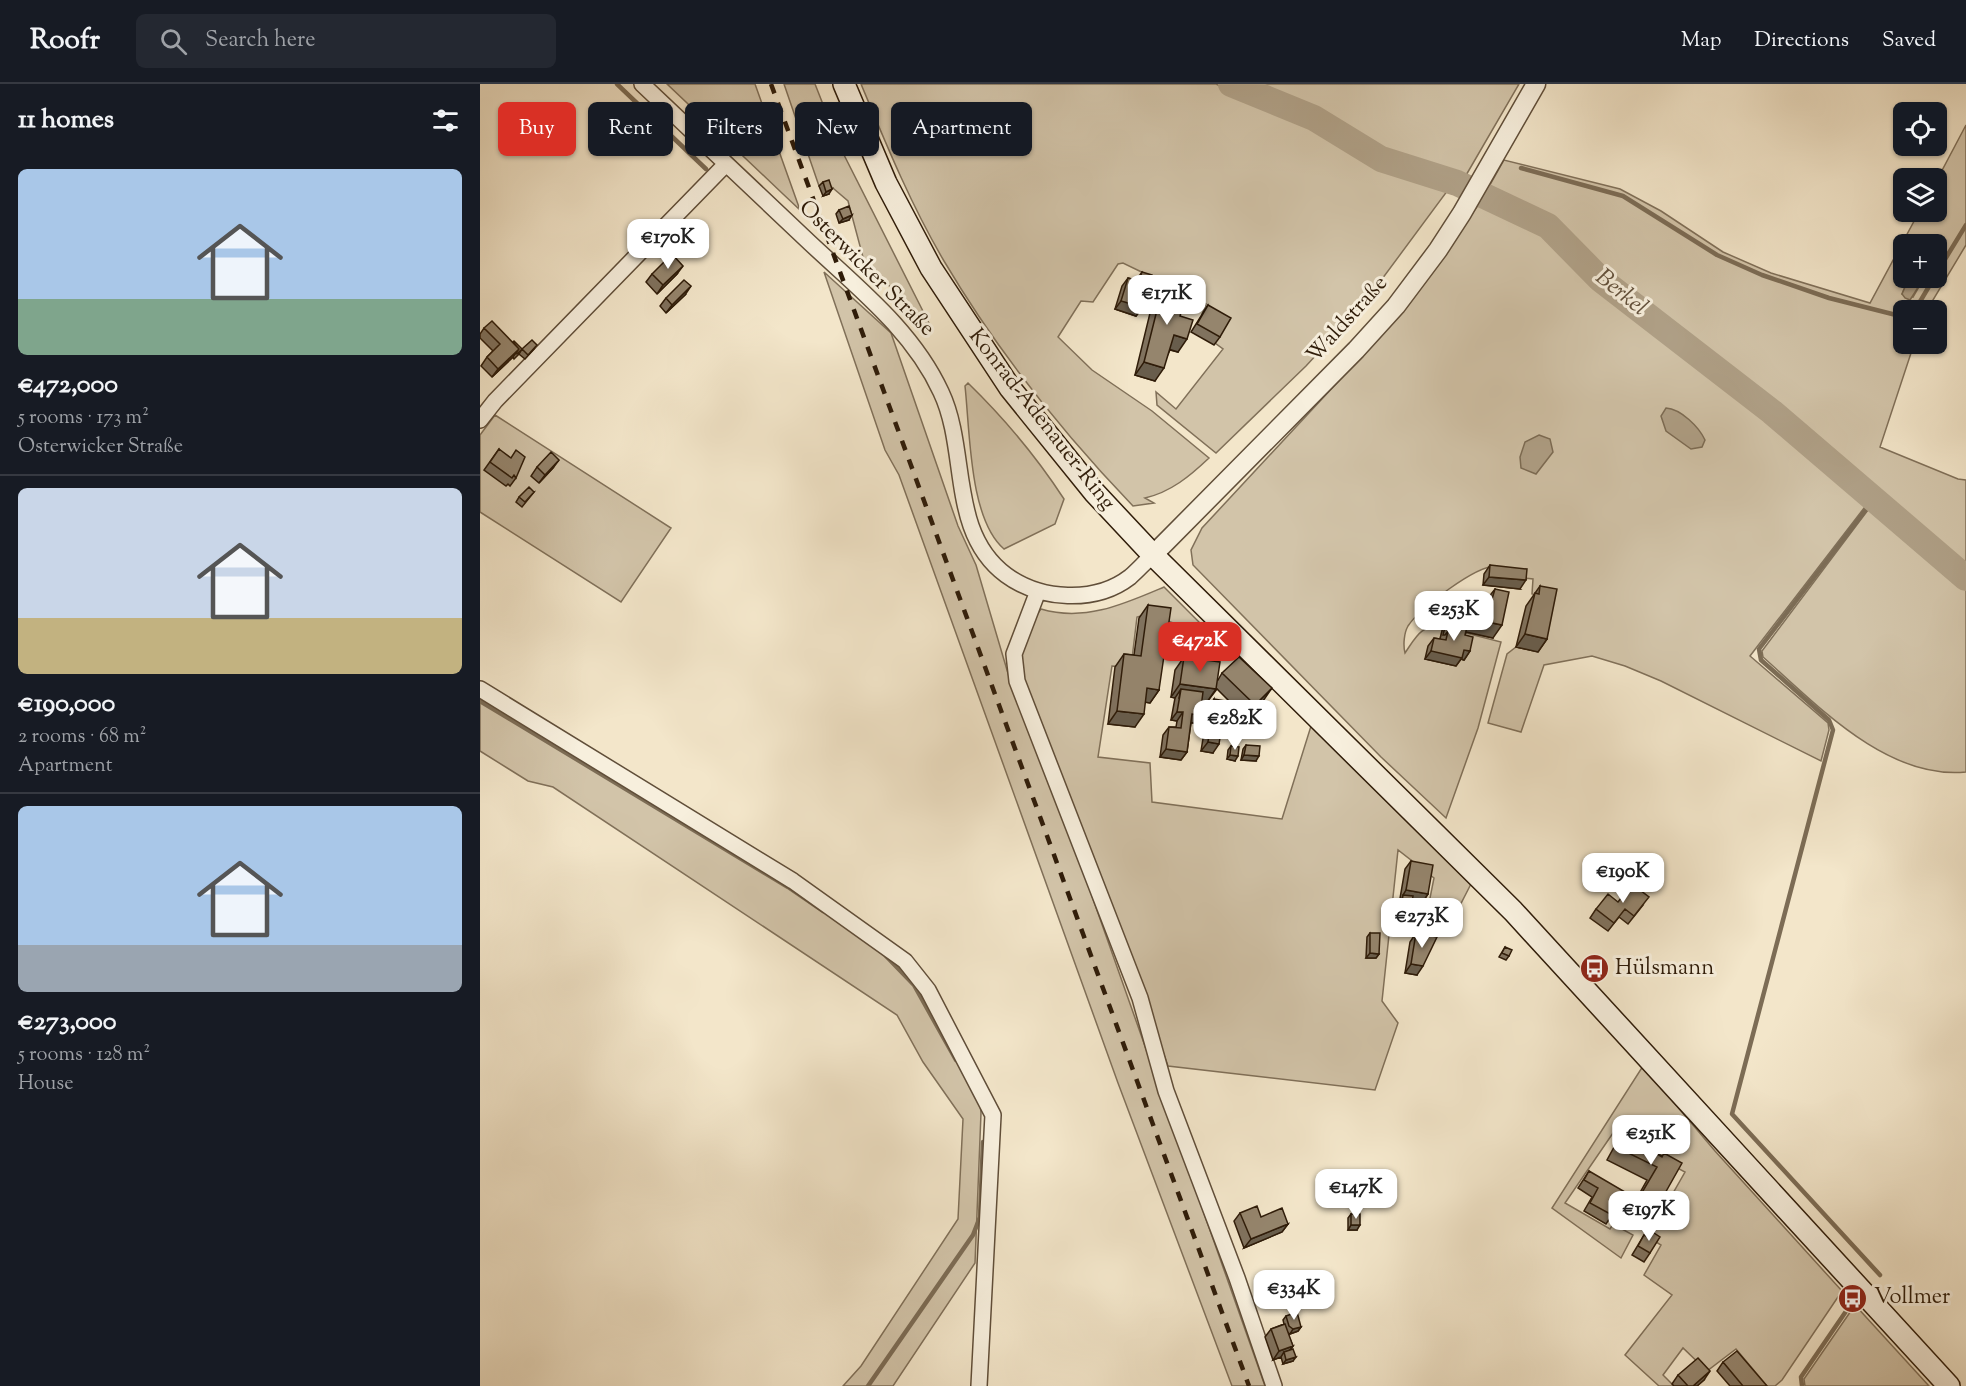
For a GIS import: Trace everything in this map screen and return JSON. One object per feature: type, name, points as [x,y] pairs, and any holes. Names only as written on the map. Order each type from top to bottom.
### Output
[{"type":"main road","name":"Konrad-Adenauer-Ring","points":[[844,84],[909,230],[965,324],[1050,439],[1094,492],[1153,555],[1513,911],[1949,1386]]},
{"type":"street","name":"Osterwicker Straße","points":[[642,84],[878,308],[922,356],[939,386],[949,413],[966,508],[973,534],[985,554],[1003,573],[1038,591],[1063,596],[1096,591],[1130,577],[1153,555]]},
{"type":"street","name":"Waldstraße","points":[[1153,555],[1374,331],[1411,287],[1462,213],[1536,84]]},
{"type":"street","points":[[480,420],[726,164]]},
{"type":"street","points":[[1038,591],[1014,654],[1017,681],[1140,998],[1166,1091],[1237,1278],[1274,1386]]},
{"type":"street","points":[[480,690],[793,881],[905,961],[928,990],[993,1114],[979,1386]]},
{"type":"shaded area","points":[[667,84],[755,84],[761,102],[686,102]]},
{"type":"shaded area","points":[[784,84],[815,84],[822,102],[795,102],[795,116]]},
{"type":"shaded area","points":[[861,84],[1216,84],[1267,107],[1309,122],[1375,166],[1448,190],[1365,302],[1306,366],[1216,453],[1157,405],[1156,392],[1176,409],[1223,349],[1215,343],[1224,327],[1202,314],[1206,304],[1182,294],[1180,300],[1156,279],[1123,263],[1118,264],[1093,302],[1081,301],[1058,337],[1092,370],[1152,411],[1209,458],[1180,482],[1163,492],[1145,498],[1154,503],[1133,506],[1056,420],[1008,358],[944,261],[892,156],[1032,156],[1032,102],[891,102],[891,154],[879,126],[879,102],[869,102]]},
{"type":"shaded area","points":[[1266,84],[1519,84],[1465,177],[1381,152],[1315,110],[1263,90]]},
{"type":"shaded area","points":[[1966,125],[1966,245],[1947,277],[1947,234],[1907,234],[1914,222],[1947,222],[1947,168],[1943,168]]},
{"type":"shaded area","points":[[743,156],[781,156],[800,210]]},
{"type":"shaded area","points":[[809,156],[845,156],[931,327],[864,261],[848,201],[827,183],[819,186]]},
{"type":"shaded area","points":[[1504,160],[1620,189],[1661,211],[1723,252],[1771,273],[1870,303],[1893,260],[1893,288],[1905,288],[1902,294],[1913,297],[1918,288],[1940,288],[1933,300],[1893,300],[1893,354],[1911,354],[1880,447],[1958,479],[1966,480],[1966,576],[1775,411],[1602,279],[1548,223],[1486,192]]},
{"type":"shaded area","points":[[1481,201],[1546,228],[1600,281],[1770,413],[1871,499],[1750,656],[1828,723],[1829,730],[1821,761],[1661,681],[1625,666],[1592,656],[1544,665],[1521,732],[1488,723],[1507,654],[1516,647],[1538,651],[1549,597],[1532,594],[1533,579],[1499,575],[1496,566],[1462,580],[1436,599],[1414,618],[1405,636],[1405,653],[1420,633],[1436,627],[1443,627],[1440,639],[1462,632],[1501,642],[1478,728],[1446,818],[1381,757],[1193,565],[1191,550],[1202,528],[1399,316]]},
{"type":"shaded area","points":[[824,272],[891,333],[958,526],[976,565],[1012,687],[1033,729],[1265,1386],[1232,1386],[1118,1083],[899,475],[885,450]]},
{"type":"shaded area","points":[[1905,288],[1918,288],[1910,300],[1902,294]]},
{"type":"shaded area","points":[[968,383],[1019,438],[1064,499],[1055,524],[1004,549],[992,535],[984,517],[973,473],[965,386]]},
{"type":"shaded area","points":[[1666,408],[1678,412],[1694,424],[1705,440],[1702,447],[1691,449],[1666,431],[1661,416]]},
{"type":"shaded area","points":[[495,415],[671,528],[621,602],[480,512],[480,435]]},
{"type":"shaded area","points":[[1539,435],[1550,439],[1553,452],[1536,474],[1521,468],[1520,457],[1525,442]]},
{"type":"shaded area","points":[[1874,502],[1966,580],[1966,772],[1937,771],[1909,764],[1881,752],[1830,717],[1763,657],[1762,651]]},
{"type":"shaded area","points":[[1164,587],[1202,625],[1193,630],[1148,614],[1137,617],[1131,667],[1112,666],[1098,757],[1150,763],[1152,802],[1282,819],[1311,726],[1473,880],[1453,919],[1428,908],[1434,878],[1398,850],[1382,1001],[1398,1023],[1375,1090],[1168,1066],[1052,753],[1026,693],[1020,668],[1024,641],[1041,609],[1073,613],[1089,612],[1119,605]]},
{"type":"shaded area","points":[[480,694],[890,950],[922,984],[978,1084],[981,1113],[975,1263],[893,1386],[843,1386],[861,1366],[958,1219],[963,1119],[923,1062],[897,1015],[553,787],[528,781],[480,751]]},
{"type":"shaded area","points":[[1643,1066],[1715,1151],[1842,1291],[1782,1380],[1775,1386],[1767,1386],[1736,1349],[1707,1371],[1683,1348],[1663,1375],[1674,1386],[1659,1386],[1625,1355],[1672,1295],[1644,1275],[1661,1245],[1648,1237],[1685,1172],[1613,1133],[1565,1203],[1610,1229],[1613,1224],[1633,1235],[1621,1258],[1552,1208]]},
{"type":"shaded area","points":[[1855,1305],[1929,1386],[1805,1386],[1804,1379]]},
{"type":"building","points":[[829,180],[832,189],[826,192],[823,182]]},
{"type":"building","points":[[849,206],[852,215],[843,219],[839,210]]},
{"type":"building","points":[[672,254],[683,266],[663,285],[652,274]]},
{"type":"building","points":[[1142,272],[1152,275],[1149,284],[1161,287],[1157,302],[1145,298],[1142,307],[1121,301],[1128,278],[1139,281]]},
{"type":"building","points":[[684,280],[691,286],[672,305],[666,298]]},
{"type":"building","points":[[1163,286],[1187,293],[1180,316],[1193,320],[1187,339],[1174,335],[1164,368],[1144,362]]},
{"type":"building","points":[[1208,305],[1231,318],[1220,337],[1197,324]]},
{"type":"building","points":[[492,321],[519,349],[498,369],[487,357],[500,344],[484,328]]},
{"type":"building","points":[[532,340],[537,345],[528,355],[522,349]]},
{"type":"building","points":[[514,341],[522,349],[517,354],[519,349]]},
{"type":"building","points":[[499,449],[511,458],[516,450],[525,457],[516,478],[514,475],[512,478],[490,462]]},
{"type":"building","points":[[551,452],[559,460],[545,475],[537,467]]},
{"type":"building","points":[[529,487],[534,492],[525,502],[519,497]]},
{"type":"building","points":[[1490,565],[1527,569],[1526,580],[1489,577]]},
{"type":"building","points":[[1540,586],[1557,589],[1547,639],[1525,634],[1535,593],[1539,594]]},
{"type":"building","points":[[1495,589],[1509,592],[1502,625],[1459,616],[1465,593],[1492,599]]},
{"type":"building","points":[[1148,605],[1171,608],[1159,690],[1147,688],[1144,714],[1117,711],[1124,654],[1141,656]]},
{"type":"building","points":[[1459,621],[1468,623],[1465,635],[1473,637],[1470,651],[1464,650],[1462,658],[1431,651],[1434,638],[1446,640],[1448,631],[1456,633]]},
{"type":"building","points":[[1446,623],[1456,625],[1454,632],[1448,631],[1443,635]]},
{"type":"building","points":[[1184,657],[1220,662],[1216,689],[1180,684]]},
{"type":"building","points":[[1239,657],[1272,688],[1255,705],[1222,673]]},
{"type":"building","points":[[1181,689],[1203,692],[1200,715],[1192,714],[1187,752],[1166,749],[1169,727],[1181,728],[1183,712],[1177,712]]},
{"type":"building","points":[[1214,699],[1226,701],[1219,744],[1208,742]]},
{"type":"building","points":[[1246,745],[1260,746],[1259,756],[1244,755]]},
{"type":"building","points":[[1231,746],[1239,747],[1238,756],[1230,755]]},
{"type":"building","points":[[1411,861],[1433,865],[1428,894],[1406,890]]},
{"type":"building","points":[[1632,884],[1649,897],[1634,916],[1625,909],[1614,923],[1596,909],[1608,894],[1618,902]]},
{"type":"building","points":[[1403,895],[1413,896],[1410,914],[1400,912]]},
{"type":"building","points":[[1423,903],[1436,905],[1436,912],[1442,913],[1440,926],[1420,923]]},
{"type":"building","points":[[1370,933],[1380,933],[1379,954],[1370,953]]},
{"type":"building","points":[[1416,933],[1437,937],[1423,966],[1411,964]]},
{"type":"building","points":[[1505,947],[1512,950],[1509,956],[1502,953]]},
{"type":"building","points":[[1627,1127],[1658,1142],[1652,1151],[1662,1157],[1664,1153],[1682,1163],[1655,1211],[1637,1201],[1657,1167],[1616,1147]]},
{"type":"building","points":[[1589,1171],[1625,1192],[1612,1215],[1590,1203],[1598,1188],[1584,1180]]},
{"type":"building","points":[[1257,1206],[1261,1217],[1282,1208],[1288,1224],[1251,1239],[1240,1213]]},
{"type":"building","points":[[1351,1214],[1360,1214],[1360,1225],[1351,1225]]},
{"type":"building","points":[[1651,1231],[1660,1237],[1650,1253],[1638,1246],[1644,1235],[1648,1237]]},
{"type":"building","points":[[1297,1312],[1301,1327],[1293,1329],[1289,1326],[1286,1316]]},
{"type":"building","points":[[1285,1324],[1293,1346],[1279,1351],[1271,1329]]},
{"type":"building","points":[[1293,1349],[1296,1357],[1286,1360],[1284,1352]]},
{"type":"building","points":[[1737,1351],[1767,1386],[1743,1386],[1723,1362]]},
{"type":"building","points":[[1698,1358],[1710,1371],[1693,1386],[1688,1386],[1678,1375]]},
{"type":"waterway","points":[[617,84],[706,169]]},
{"type":"waterway","name":"Berkel","points":[[1231,84],[1314,118],[1381,159],[1457,183],[1548,226],[1600,279],[1772,412],[1966,578]]},
{"type":"waterway","points":[[1257,94],[1263,84]]},
{"type":"waterway","points":[[1521,168],[1623,196],[1717,255],[1762,275],[1829,298],[1893,314]]},
{"type":"waterway","points":[[1947,256],[1966,225]]},
{"type":"waterway","points":[[1921,300],[1928,288]]},
{"type":"waterway","points":[[1874,499],[1759,649],[1761,660],[1829,720],[1833,730],[1732,1114],[1880,1275]]},
{"type":"waterway","points":[[480,701],[788,887],[823,911]]},
{"type":"waterway","points":[[886,956],[914,985],[956,1060]]},
{"type":"waterway","points":[[868,1386],[973,1235],[980,1217],[983,1142]]},
{"type":"waterway","points":[[1802,1386],[1801,1377],[1851,1304]]},
{"type":"railway","points":[[771,84],[1249,1386]]},
{"type":"place","name":"Hülsmann","points":[[1594,969]]},
{"type":"place","name":"Vollmer","points":[[1853,1298]]}]
